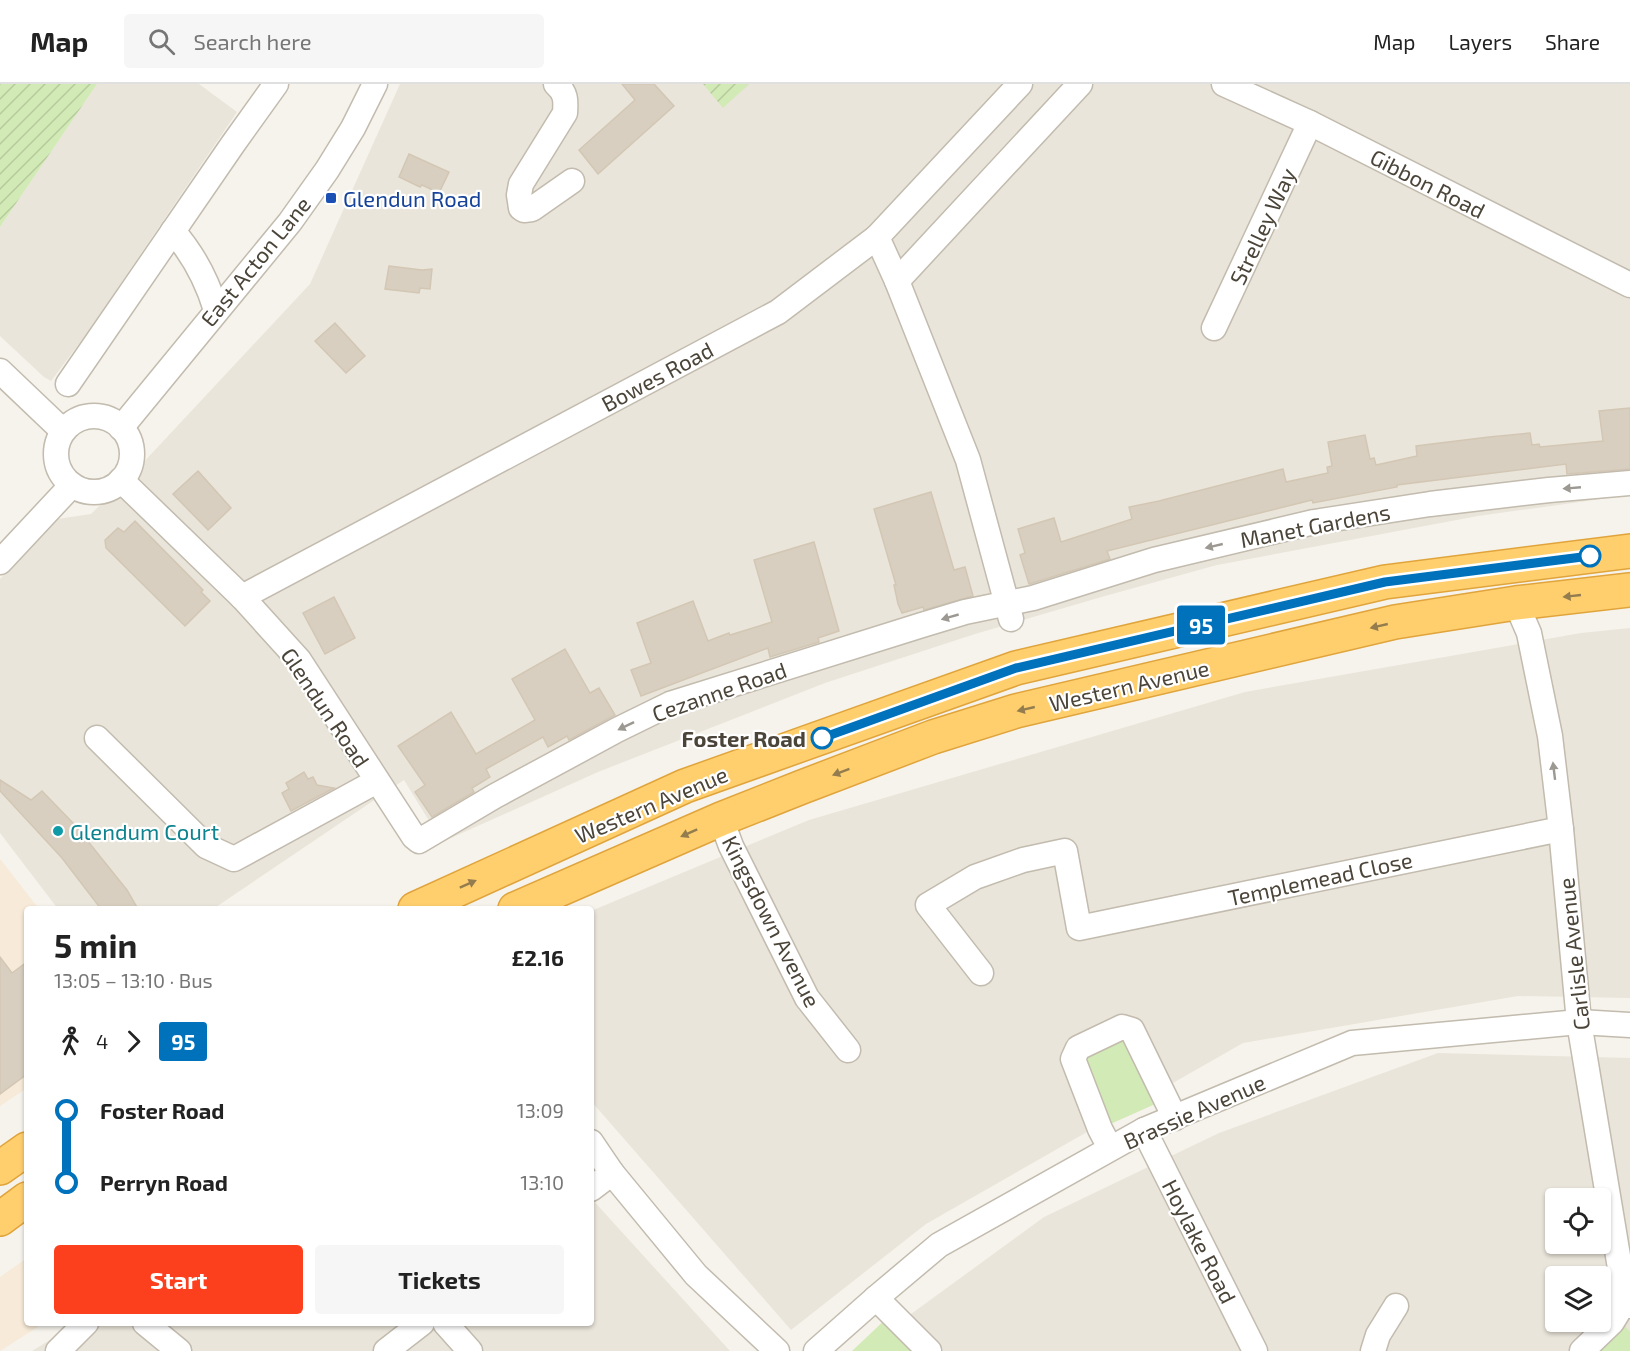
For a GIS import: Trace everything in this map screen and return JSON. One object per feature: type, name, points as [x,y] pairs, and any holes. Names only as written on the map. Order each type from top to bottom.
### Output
[{"type":"highway","name":"Western Avenue","points":[[422,906],[686,786],[1016,668],[1385,582],[1630,551]]},
{"type":"highway","name":"Western Avenue","points":[[522,906],[721,819],[933,737],[1016,711],[1395,622],[1516,603],[1630,590]]},
{"type":"highway","points":[[0,1168],[24,1151]]},
{"type":"highway","points":[[0,1219],[24,1201]]},
{"type":"street","points":[[68,384],[276,84]]},
{"type":"street","name":"East Acton Lane","points":[[121,428],[290,222],[353,128],[375,84]]},
{"type":"street","points":[[556,84],[562,89],[566,100],[565,113],[521,184],[519,195],[521,208],[532,209],[572,181]]},
{"type":"street","name":"Bowes Road","points":[[242,597],[778,312],[877,237],[1020,84]]},
{"type":"street","points":[[897,281],[1080,84]]},
{"type":"street","name":"Gibbon Road","points":[[1224,84],[1310,123],[1630,285]]},
{"type":"street","name":"Strelley Way","points":[[1214,328],[1310,123]]},
{"type":"street","points":[[173,231],[185,245],[208,283],[216,310]]},
{"type":"street","points":[[877,237],[897,281],[968,460],[1009,612]]},
{"type":"street","points":[[0,371],[63,431]]},
{"type":"street","points":[[85,417],[110,420],[128,437],[131,448],[128,471],[113,487],[103,491],[81,490],[72,485],[63,477],[58,466],[56,454],[63,431],[85,417]]},
{"type":"street","name":"Glendun Road","points":[[121,480],[242,597],[299,660],[418,841]]},
{"type":"street","name":"Manet Gardens","points":[[1009,612],[1033,598],[1154,560],[1326,520],[1430,504],[1630,483]]},
{"type":"street","points":[[0,562],[72,485]]},
{"type":"street","name":"Carlisle Avenue","points":[[1516,603],[1529,633],[1550,736],[1562,829],[1579,1022],[1628,1292]]},
{"type":"street","name":"Cezanne Road","points":[[418,841],[617,730],[670,704],[965,612],[1009,612]]},
{"type":"street","points":[[97,738],[206,846],[234,859],[377,781]]},
{"type":"street","name":"Kingsdown Avenue","points":[[721,819],[731,846],[807,998],[848,1050]]},
{"type":"street","name":"Templemead Close","points":[[981,973],[928,905],[975,877],[1023,860],[1065,851],[1079,928],[1562,829]]},
{"type":"street","name":"Brassie Avenue","points":[[816,1351],[939,1245],[1144,1130],[1352,1043],[1579,1022],[1630,1025]]},
{"type":"street","points":[[1110,1148],[1100,1129],[1073,1059],[1078,1048],[1087,1043],[1122,1027],[1132,1030],[1175,1118]]},
{"type":"street","name":"Hoylake Road","points":[[1144,1130],[1255,1351]]},
{"type":"street","points":[[594,1146],[612,1173],[696,1275],[777,1351]]},
{"type":"street","points":[[594,1187],[612,1173]]},
{"type":"street","points":[[1582,1351],[1612,1322],[1628,1292]]},
{"type":"street","points":[[876,1298],[930,1351]]},
{"type":"street","points":[[1373,1351],[1378,1335],[1396,1306]]},
{"type":"street","points":[[58,1351],[83,1326]]},
{"type":"street","points":[[149,1326],[179,1351]]},
{"type":"street","points":[[398,1347],[419,1326]]},
{"type":"street","points":[[448,1326],[470,1351]]},
{"type":"shaded area","points":[[97,84],[199,84],[237,112],[87,333],[51,381],[0,336],[0,227]]},
{"type":"shaded area","points":[[400,84],[1630,84],[1630,495],[1478,516],[1217,565],[1105,596],[975,634],[825,683],[598,772],[442,842],[404,780],[217,906],[56,906],[0,833],[0,579],[57,519],[91,514],[140,466],[310,284]]},
{"type":"shaded area","points":[[1630,628],[1630,998],[1518,996],[1243,1043],[926,1224],[791,1330],[594,1104],[594,910],[809,820],[1245,692],[1581,633]]},
{"type":"shaded area","points":[[0,859],[37,906],[24,906],[24,1090],[0,1106]]},
{"type":"shaded area","points":[[1438,1053],[1630,1058],[1630,1351],[920,1351],[896,1325],[1044,1217],[1219,1133]]},
{"type":"shaded area","points":[[594,1201],[730,1351],[32,1351],[73,1326],[594,1326]]},
{"type":"shaded area","points":[[24,1260],[24,1326],[39,1326],[0,1351],[0,1277]]},
{"type":"green space","points":[[0,84],[97,84],[0,227]]},
{"type":"green space","points":[[703,84],[749,84],[723,108]]},
{"type":"green space","points":[[1123,1033],[1162,1101],[1106,1126],[1082,1050]]},
{"type":"green space","points":[[887,1318],[920,1351],[852,1351]]},
{"type":"green space","points":[[1619,1325],[1625,1326],[1630,1332],[1630,1351],[1589,1351],[1611,1332]]},
{"type":"building","points":[[622,84],[654,84],[674,106],[598,174],[579,150],[635,100]]},
{"type":"building","points":[[409,154],[449,172],[439,193],[399,177]]},
{"type":"building","points":[[389,266],[432,269],[430,289],[420,288],[419,293],[385,289]]},
{"type":"building","points":[[335,323],[365,356],[346,373],[315,341]]},
{"type":"building","points":[[1630,408],[1630,469],[1567,474],[1566,464],[1397,485],[1397,487],[1313,503],[1312,500],[1107,551],[1110,559],[1029,584],[1020,555],[1025,553],[1018,529],[1054,518],[1061,542],[1132,519],[1129,507],[1283,469],[1286,482],[1328,473],[1327,467],[1332,466],[1328,442],[1365,435],[1370,459],[1374,458],[1376,465],[1417,456],[1416,446],[1489,437],[1530,433],[1532,445],[1539,444],[1540,447],[1603,441],[1599,411]]},
{"type":"building","points":[[198,471],[231,508],[208,530],[173,494]]},
{"type":"building","points":[[931,492],[954,570],[965,567],[973,596],[924,610],[923,607],[902,613],[874,509]]},
{"type":"building","points":[[135,521],[203,590],[201,592],[210,601],[185,626],[106,548],[105,540],[118,528],[124,532]]},
{"type":"building","points":[[814,542],[839,631],[818,638],[819,642],[770,657],[768,648],[641,696],[631,670],[651,663],[637,623],[693,601],[708,641],[772,622],[754,560]]},
{"type":"building","points":[[334,597],[355,638],[325,654],[303,613]]},
{"type":"building","points":[[565,649],[590,693],[599,688],[615,715],[569,740],[567,736],[548,747],[543,737],[486,769],[490,777],[472,788],[474,792],[432,817],[415,792],[425,785],[398,746],[451,712],[476,754],[535,720],[512,679]]},
{"type":"building","points":[[304,772],[308,779],[313,777],[317,785],[334,788],[291,811],[282,793],[289,789],[286,783]]},
{"type":"building","name":"Glendum Court","points":[[0,780],[31,800],[42,791],[74,824],[127,890],[136,906],[99,906],[62,858],[0,791]]},
{"type":"building","points":[[0,957],[12,973],[24,964],[24,1076],[0,1094]]},
{"type":"bus line","name":"95","points":[[822,738],[1016,668],[1385,582],[1590,556]]},
{"type":"place","name":"Glendun Road","points":[[331,198]]},
{"type":"place","name":"Foster Road","points":[[822,738]]},
{"type":"place","name":"Glendum Court","points":[[58,831]]}]
